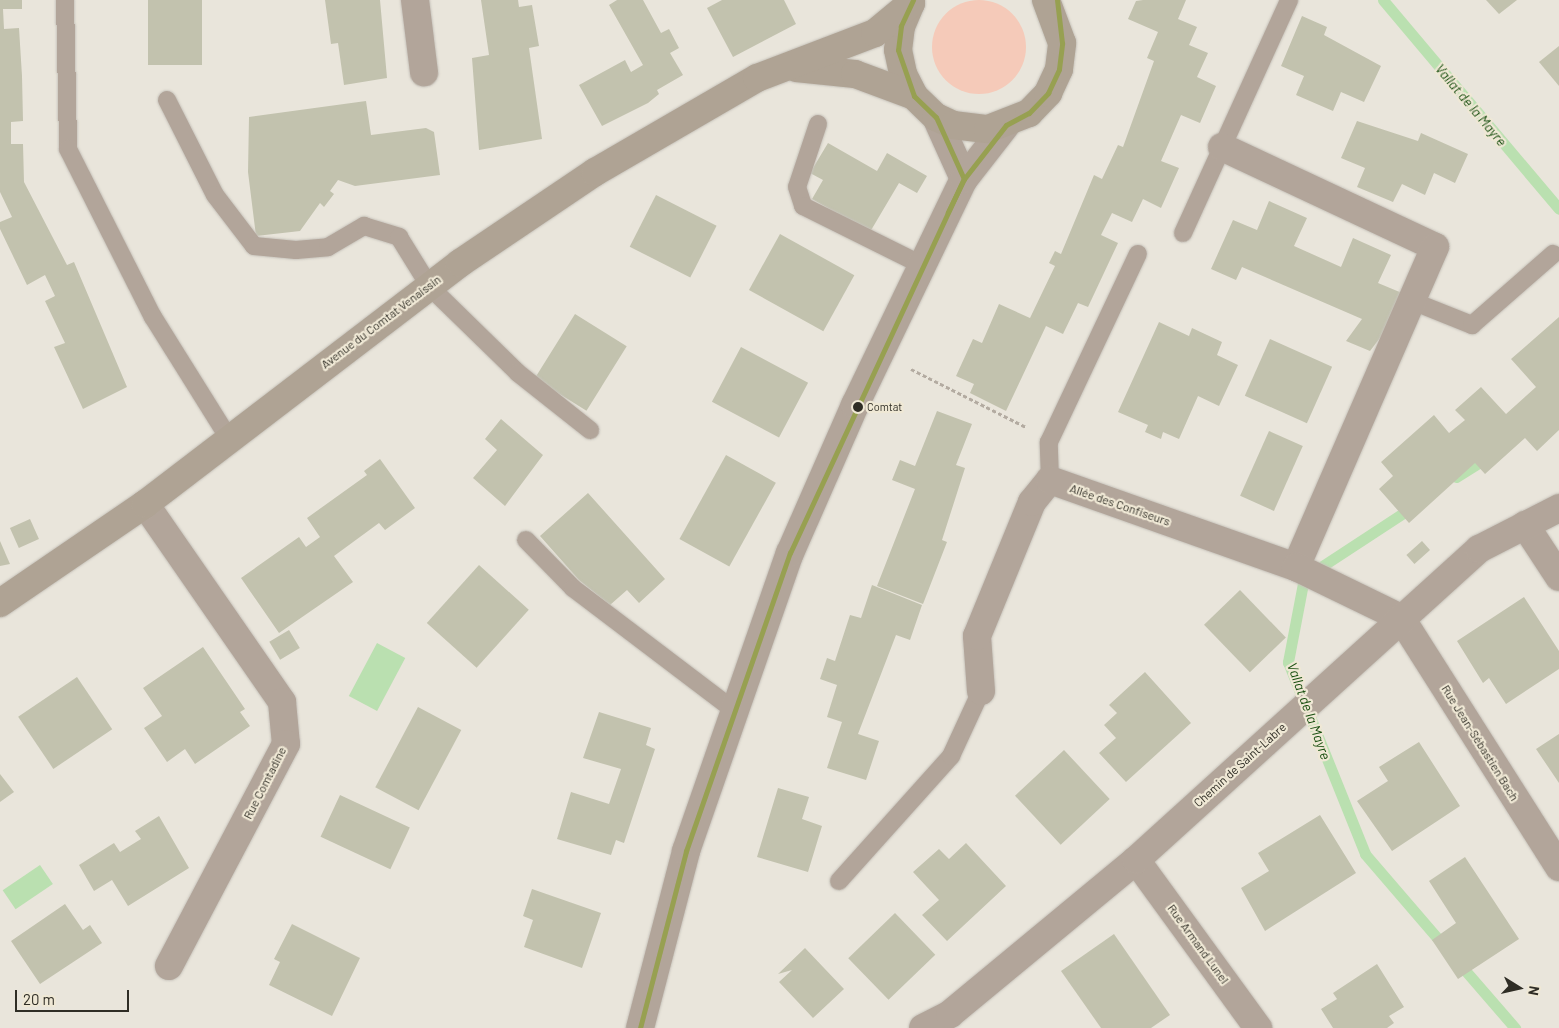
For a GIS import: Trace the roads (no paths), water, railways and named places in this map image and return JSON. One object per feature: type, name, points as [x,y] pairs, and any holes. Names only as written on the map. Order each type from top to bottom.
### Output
[{"type":"main road","name":"Avenue du Comtat Venaissin","points":[[0,603],[145,504],[228,437],[430,286],[595,172],[780,68],[875,33],[912,2]]},
{"type":"main road","points":[[912,2],[901,26],[898,50],[902,74],[914,96],[936,117],[970,129],[1006,125],[1029,113],[1055,77],[1062,43],[1053,6]]},
{"type":"main road","points":[[780,68],[855,74],[914,96]]},
{"type":"street","points":[[415,0],[424,72]]},
{"type":"street","points":[[936,117],[964,179]]},
{"type":"street","points":[[640,1028],[686,851],[790,553],[881,351],[964,179],[1006,125]]},
{"type":"street","points":[[1222,147],[1435,247],[1296,567]]},
{"type":"street","points":[[981,691],[977,636],[1032,502],[1050,480]]},
{"type":"street","name":"Allée des Confiseurs","points":[[1050,480],[1296,567],[1401,618]]},
{"type":"street","name":"Rue Comtadine","points":[[145,504],[282,702],[286,744],[169,966]]},
{"type":"street","name":"Chemin de Saint-Labre","points":[[923,1028],[950,1014],[1136,860],[1479,549],[1559,508]]},
{"type":"street","points":[[1525,525],[1559,577]]},
{"type":"street","name":"Rue Jean-Sébastien Bach","points":[[1401,618],[1559,867]]},
{"type":"street","name":"Rue Armand Lunel","points":[[1136,860],[1258,1028]]},
{"type":"lane","points":[[64,0],[68,149],[153,317],[228,437]]},
{"type":"lane","points":[[1184,233],[1289,0]]},
{"type":"lane","points":[[167,100],[215,195],[254,246],[296,250],[328,247],[364,226],[399,237],[430,286],[518,373],[590,430]]},
{"type":"lane","points":[[818,124],[797,187],[803,206],[922,265]]},
{"type":"lane","points":[[1050,480],[1049,442],[1138,254]]},
{"type":"lane","points":[[1412,301],[1472,325],[1553,254]]},
{"type":"lane","points":[[526,540],[573,588],[734,710]]},
{"type":"lane","points":[[839,881],[950,756],[981,691]]},
{"type":"waterway","name":"Vallat de la Mayre","points":[[1383,0],[1559,209]]},
{"type":"waterway","name":"Vallat de la Mayre","points":[[1456,477],[1489,456]]},
{"type":"waterway","name":"Vallat de la Mayre","points":[[1414,506],[1304,578],[1288,662],[1365,854],[1445,947]]},
{"type":"waterway","name":"Vallat de la Mayre","points":[[1457,961],[1515,1028]]},
{"type":"place","name":"Comtat","points":[[858,407]]}]
